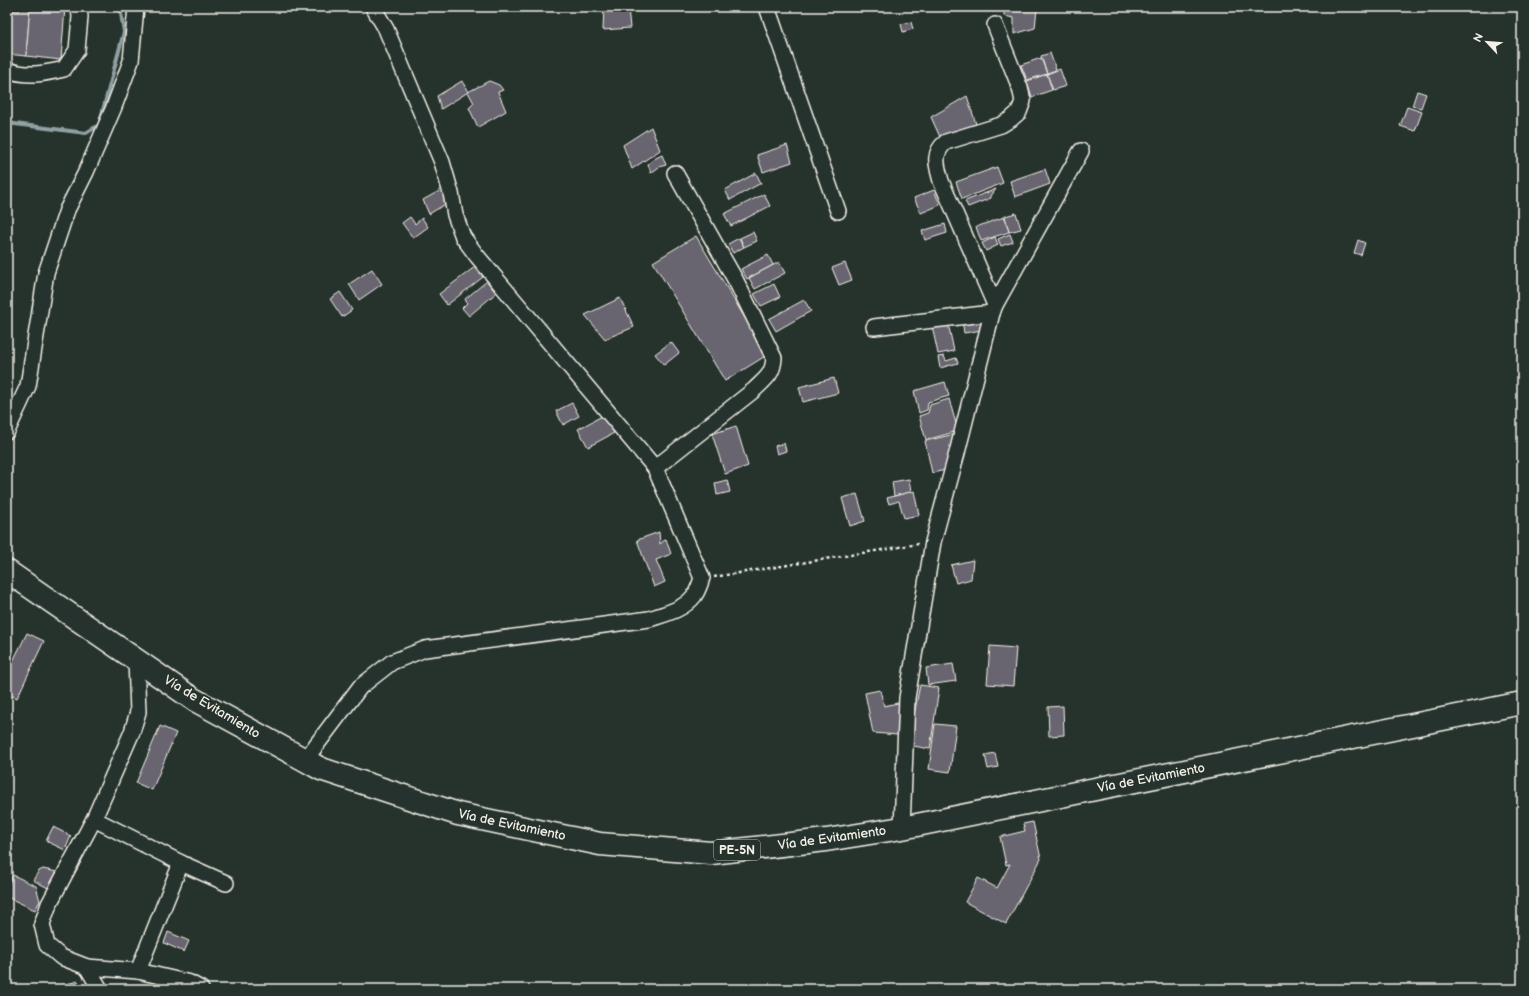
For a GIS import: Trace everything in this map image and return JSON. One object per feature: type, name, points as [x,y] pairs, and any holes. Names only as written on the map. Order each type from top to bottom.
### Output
[{"type":"highway","name":"Vía de Evitamiento","points":[[7,570],[193,699],[321,769],[458,814],[600,844],[711,853],[826,840],[902,828],[1522,703]]},
{"type":"street","points":[[7,70],[16,73],[41,75],[64,69],[77,50],[80,17],[79,7]]},
{"type":"street","points":[[7,431],[28,386],[46,273],[67,210],[86,172],[132,61],[136,7]]},
{"type":"street","points":[[305,760],[360,687],[392,662],[425,649],[648,619],[666,614],[682,607],[695,595],[702,578],[655,468],[477,256],[464,237],[455,215],[451,193],[442,162],[386,29],[377,11],[373,7]]},
{"type":"street","points":[[767,7],[838,211]]},
{"type":"street","points":[[994,309],[942,181],[937,165],[937,156],[940,147],[946,142],[1001,125],[1011,119],[1018,112],[1023,100],[1020,88],[995,25]]},
{"type":"street","points":[[902,828],[907,698],[933,542],[958,453],[994,309],[1082,152]]},
{"type":"street","points":[[655,468],[754,390],[766,378],[773,368],[774,363],[774,358],[736,281],[675,173]]},
{"type":"street","points":[[874,327],[994,309]]},
{"type":"street","points":[[136,660],[138,712],[132,732],[94,819],[49,904],[42,924],[47,945],[61,957],[87,967],[138,971],[190,982],[201,989]]},
{"type":"street","points":[[94,819],[180,863],[226,883]]},
{"type":"street","points":[[138,971],[180,863]]},
{"type":"street","points":[[87,967],[100,989]]},
{"type":"path","points":[[702,578],[933,542]]},
{"type":"building","points":[[20,7],[30,7],[26,56],[7,54],[7,10],[19,11]]},
{"type":"building","points":[[30,7],[65,7],[61,60],[26,56]]},
{"type":"building","points":[[604,7],[628,7],[630,28],[603,30]]},
{"type":"building","points":[[1004,7],[1037,8],[1035,28],[1014,34],[1014,18],[1004,16]]},
{"type":"building","points":[[911,22],[913,29],[903,32],[901,24]]},
{"type":"building","points":[[1050,53],[1056,70],[1047,73],[1041,56]]},
{"type":"building","points":[[1041,58],[1047,74],[1027,80],[1021,65]]},
{"type":"building","points":[[1060,69],[1066,86],[1053,90],[1047,74]]},
{"type":"building","points":[[1047,74],[1052,90],[1032,97],[1027,81]]},
{"type":"building","points":[[462,81],[468,92],[441,109],[437,96]]},
{"type":"building","points":[[489,81],[499,85],[503,90],[498,92],[506,111],[478,127],[469,108],[474,103],[468,92]]},
{"type":"building","points":[[1417,91],[1426,94],[1421,108],[1412,106]]},
{"type":"building","points":[[967,96],[976,124],[940,137],[931,117]]},
{"type":"building","points":[[1407,107],[1422,112],[1415,131],[1400,126]]},
{"type":"building","points":[[651,127],[660,150],[632,169],[623,145]]},
{"type":"building","points":[[787,145],[792,162],[763,172],[757,155]]},
{"type":"building","points":[[662,155],[666,165],[659,167],[651,173],[648,164]]},
{"type":"building","points":[[997,167],[1003,183],[962,199],[956,182]]},
{"type":"building","points":[[1045,169],[1050,184],[1015,197],[1010,181]]},
{"type":"building","points":[[756,173],[761,183],[730,200],[725,190]]},
{"type":"building","points":[[996,189],[991,198],[968,207],[965,201]]},
{"type":"building","points":[[441,190],[447,203],[429,214],[423,200]]},
{"type":"building","points":[[934,190],[940,205],[921,213],[914,198]]},
{"type":"building","points":[[764,194],[770,206],[731,226],[724,214]]},
{"type":"building","points":[[1016,213],[1021,229],[1009,232],[1005,216]]},
{"type":"building","points":[[410,217],[415,224],[422,218],[428,227],[413,238],[402,223]]},
{"type":"building","points":[[1004,217],[1009,232],[981,241],[976,227]]},
{"type":"building","points":[[945,224],[947,233],[925,240],[922,231]]},
{"type":"building","points":[[753,232],[757,241],[744,247],[740,238]]},
{"type":"building","points":[[1010,234],[1013,242],[1001,246],[998,239]]},
{"type":"building","points":[[696,236],[767,355],[725,381],[653,262]]},
{"type":"building","points":[[995,237],[998,245],[986,251],[982,243]]},
{"type":"building","points":[[739,238],[744,247],[733,253],[728,244]]},
{"type":"building","points":[[1358,240],[1365,243],[1361,255],[1354,253]]},
{"type":"building","points":[[768,255],[773,265],[747,279],[741,269]]},
{"type":"building","points":[[779,262],[785,273],[755,289],[749,278]]},
{"type":"building","points":[[845,263],[852,280],[839,285],[832,268]]},
{"type":"building","points":[[476,266],[483,277],[447,305],[439,294]]},
{"type":"building","points":[[372,269],[382,284],[359,300],[349,284]]},
{"type":"building","points":[[487,281],[496,293],[469,316],[462,308],[467,303],[465,299]]},
{"type":"building","points":[[774,284],[780,297],[761,306],[754,294]]},
{"type":"building","points":[[340,292],[352,310],[342,317],[330,299]]},
{"type":"building","points":[[620,298],[634,327],[605,339],[585,315]]},
{"type":"building","points":[[804,300],[811,311],[776,331],[769,319]]},
{"type":"building","points":[[980,316],[982,330],[964,333],[962,319]]},
{"type":"building","points":[[948,323],[954,351],[938,354],[932,326]]},
{"type":"building","points":[[671,342],[679,353],[664,365],[655,354]]},
{"type":"building","points":[[944,356],[946,361],[956,358],[958,363],[940,368],[938,357]]},
{"type":"building","points":[[834,378],[838,393],[803,402],[799,387]]},
{"type":"building","points":[[945,382],[949,396],[928,402],[927,410],[919,413],[914,391]]},
{"type":"building","points":[[949,399],[958,431],[926,440],[919,416],[928,413],[930,405]]},
{"type":"building","points":[[572,403],[579,416],[563,425],[556,411]]},
{"type":"building","points":[[604,415],[614,433],[588,447],[578,429]]},
{"type":"building","points":[[736,426],[748,466],[725,474],[712,434]]},
{"type":"building","points":[[960,433],[950,469],[932,473],[925,441]]},
{"type":"building","points":[[784,443],[786,451],[777,454],[775,446]]},
{"type":"building","points":[[909,479],[911,492],[894,496],[892,482]]},
{"type":"building","points":[[727,480],[730,492],[717,495],[715,483]]},
{"type":"building","points":[[914,491],[919,515],[904,518],[899,501],[889,504],[887,498]]},
{"type":"building","points":[[857,494],[865,521],[850,526],[842,498]]},
{"type":"building","points":[[659,532],[660,544],[666,539],[671,554],[656,560],[665,582],[654,587],[637,540]]},
{"type":"building","points":[[973,560],[971,579],[956,583],[951,565]]},
{"type":"building","points":[[27,633],[44,641],[17,698],[7,694],[7,673]]},
{"type":"building","points":[[990,646],[1016,648],[1013,686],[987,684]]},
{"type":"building","points":[[953,664],[956,681],[928,685],[926,668]]},
{"type":"building","points":[[920,685],[939,688],[930,749],[908,745]]},
{"type":"building","points":[[880,690],[884,706],[902,702],[898,735],[873,733],[865,693]]},
{"type":"building","points":[[1063,706],[1064,735],[1049,736],[1048,707]]},
{"type":"building","points":[[935,724],[956,726],[950,772],[929,769]]},
{"type":"building","points":[[160,726],[176,733],[152,790],[136,783]]},
{"type":"building","points":[[995,753],[998,767],[988,769],[985,755]]},
{"type":"building","points":[[1033,822],[1041,859],[1006,924],[965,902],[978,878],[997,888],[1010,864],[1006,865],[1000,837],[1025,831],[1023,824]]},
{"type":"building","points":[[53,827],[71,836],[65,850],[46,841]]},
{"type":"building","points":[[43,869],[57,872],[48,888],[33,880],[39,871]]},
{"type":"building","points":[[13,875],[36,886],[40,901],[35,910],[7,897],[7,887]]},
{"type":"building","points":[[168,932],[189,941],[184,952],[164,943]]},
{"type":"building","points":[[78,981],[80,989],[48,989]]},
{"type":"waterway","points":[[7,123],[86,133],[99,125],[124,32],[120,7]]}]
